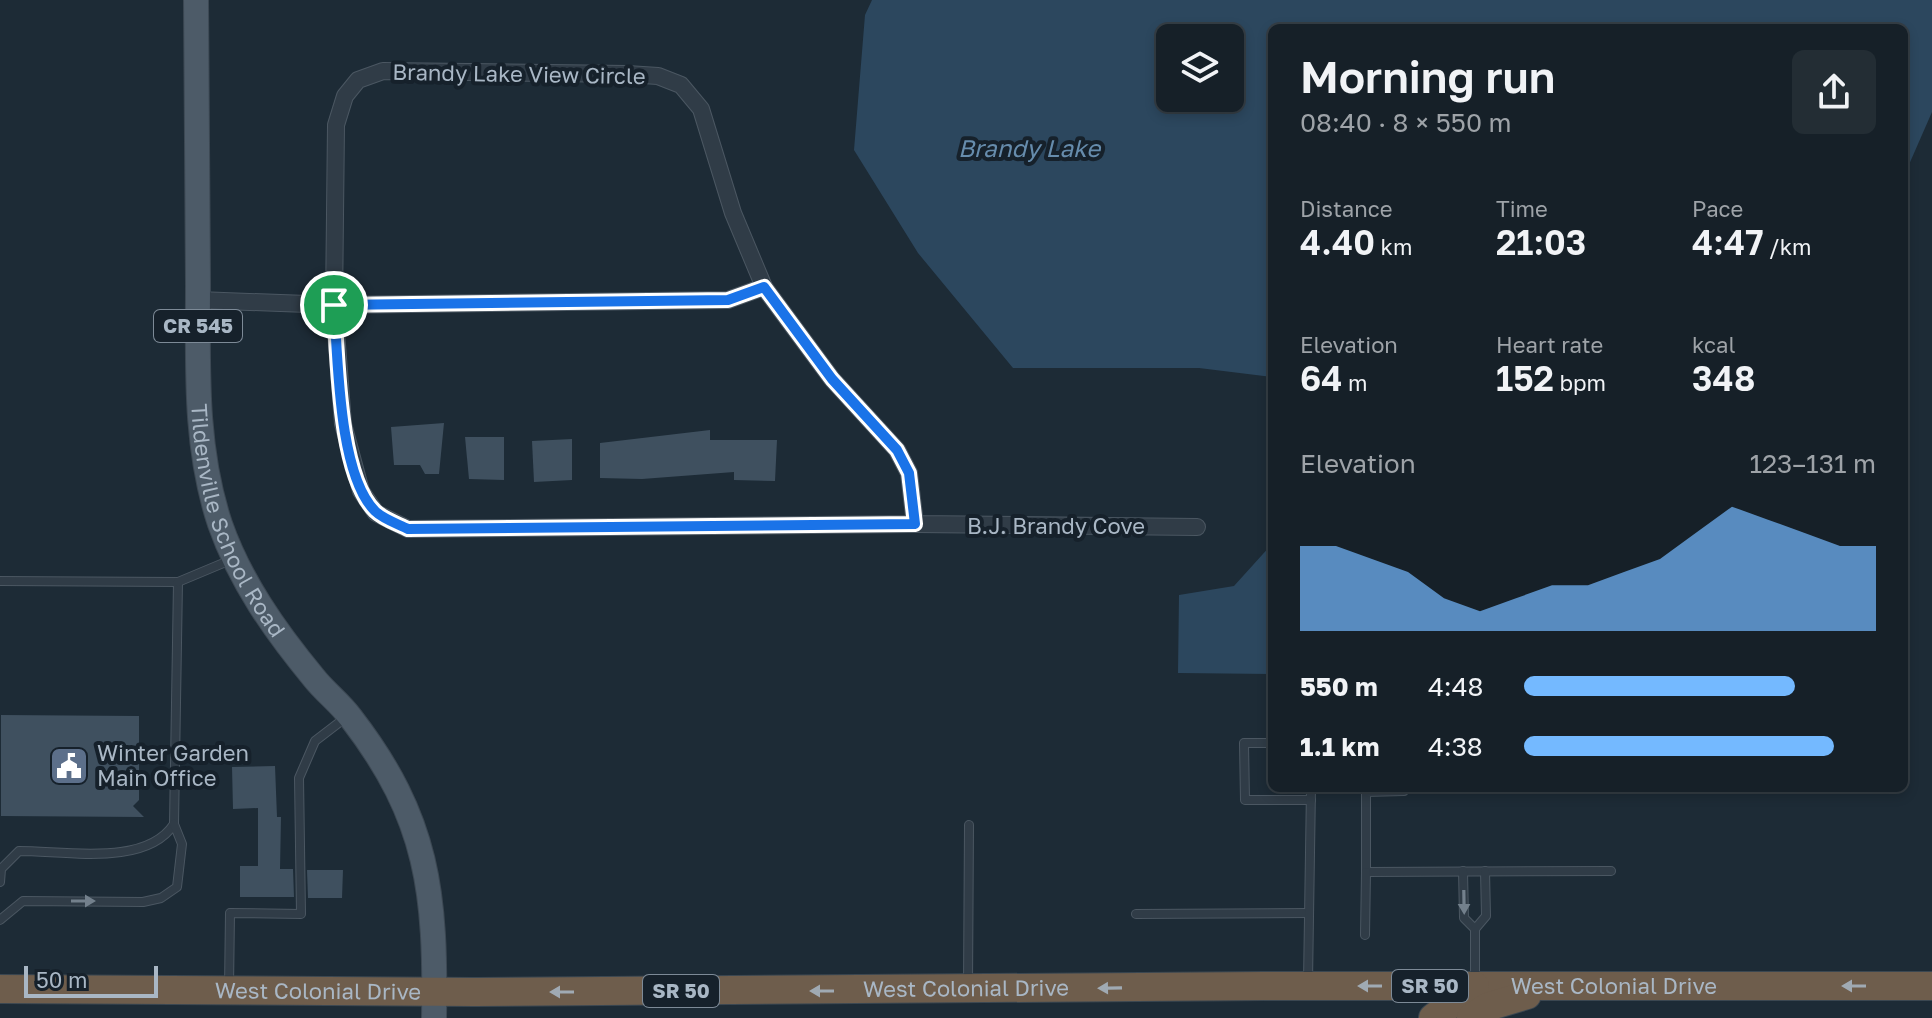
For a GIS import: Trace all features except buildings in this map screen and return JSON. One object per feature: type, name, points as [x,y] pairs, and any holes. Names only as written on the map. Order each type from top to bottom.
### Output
[{"type":"highway","points":[[1471,1018],[1487,1007],[1558,985]]},
{"type":"highway","name":"West Colonial Drive","points":[[0,989],[229,989],[434,1005],[968,990],[1309,986],[1932,986]]},
{"type":"highway","points":[[1433,1018],[1475,986]]},
{"type":"main road","name":"Tildenville School Road","points":[[196,0],[202,451],[210,491],[233,559],[279,634],[348,715],[396,786],[422,848],[433,906],[434,1005]]},
{"type":"street","name":"Brandy Lake View Circle","points":[[383,71],[658,76],[681,85],[701,109],[733,213],[764,287],[832,379],[897,450],[909,473],[915,524],[408,529],[376,513],[361,491],[343,424],[334,305],[336,125],[345,96],[358,80],[383,71]]},
{"type":"street","points":[[198,300],[334,305],[728,300],[764,287]]},
{"type":"street","name":"B.J. Brandy Cove","points":[[915,524],[1197,527]]},
{"type":"lane","points":[[0,581],[178,582],[233,559]]},
{"type":"lane","points":[[0,920],[23,901],[143,902],[161,898],[177,887],[182,844],[174,824],[178,582]]},
{"type":"lane","points":[[229,989],[230,913],[301,914],[299,778],[315,741],[348,715]]},
{"type":"lane","points":[[1268,743],[1244,743],[1245,800],[1311,800]]},
{"type":"lane","points":[[1309,986],[1311,792]]},
{"type":"lane","points":[[1365,935],[1366,792]]},
{"type":"lane","points":[[0,882],[1,869],[19,851],[137,852],[166,837],[174,824]]},
{"type":"lane","points":[[968,990],[969,825]]},
{"type":"lane","points":[[1463,871],[1464,918],[1475,929]]},
{"type":"lane","points":[[1475,986],[1475,929],[1486,916],[1485,871]]},
{"type":"lane","points":[[1366,872],[1611,871]]},
{"type":"lane","points":[[1136,914],[1309,913]]},
{"type":"water","name":"Brandy Lake","points":[[872,0],[1932,0],[1932,112],[1908,167],[1908,24],[1268,24],[1268,377],[1199,368],[1013,368],[918,253],[854,150],[865,15]]},
{"type":"water","points":[[1268,548],[1268,674],[1178,673],[1179,595],[1234,586]]},
{"type":"place","name":"Winter Garden Main Office","points":[[69,766]]},
{"type":"route","points":[[764,287],[832,379],[897,450],[909,473],[915,524],[408,529],[376,513],[361,491],[343,424],[334,305],[728,300],[764,287]]}]
